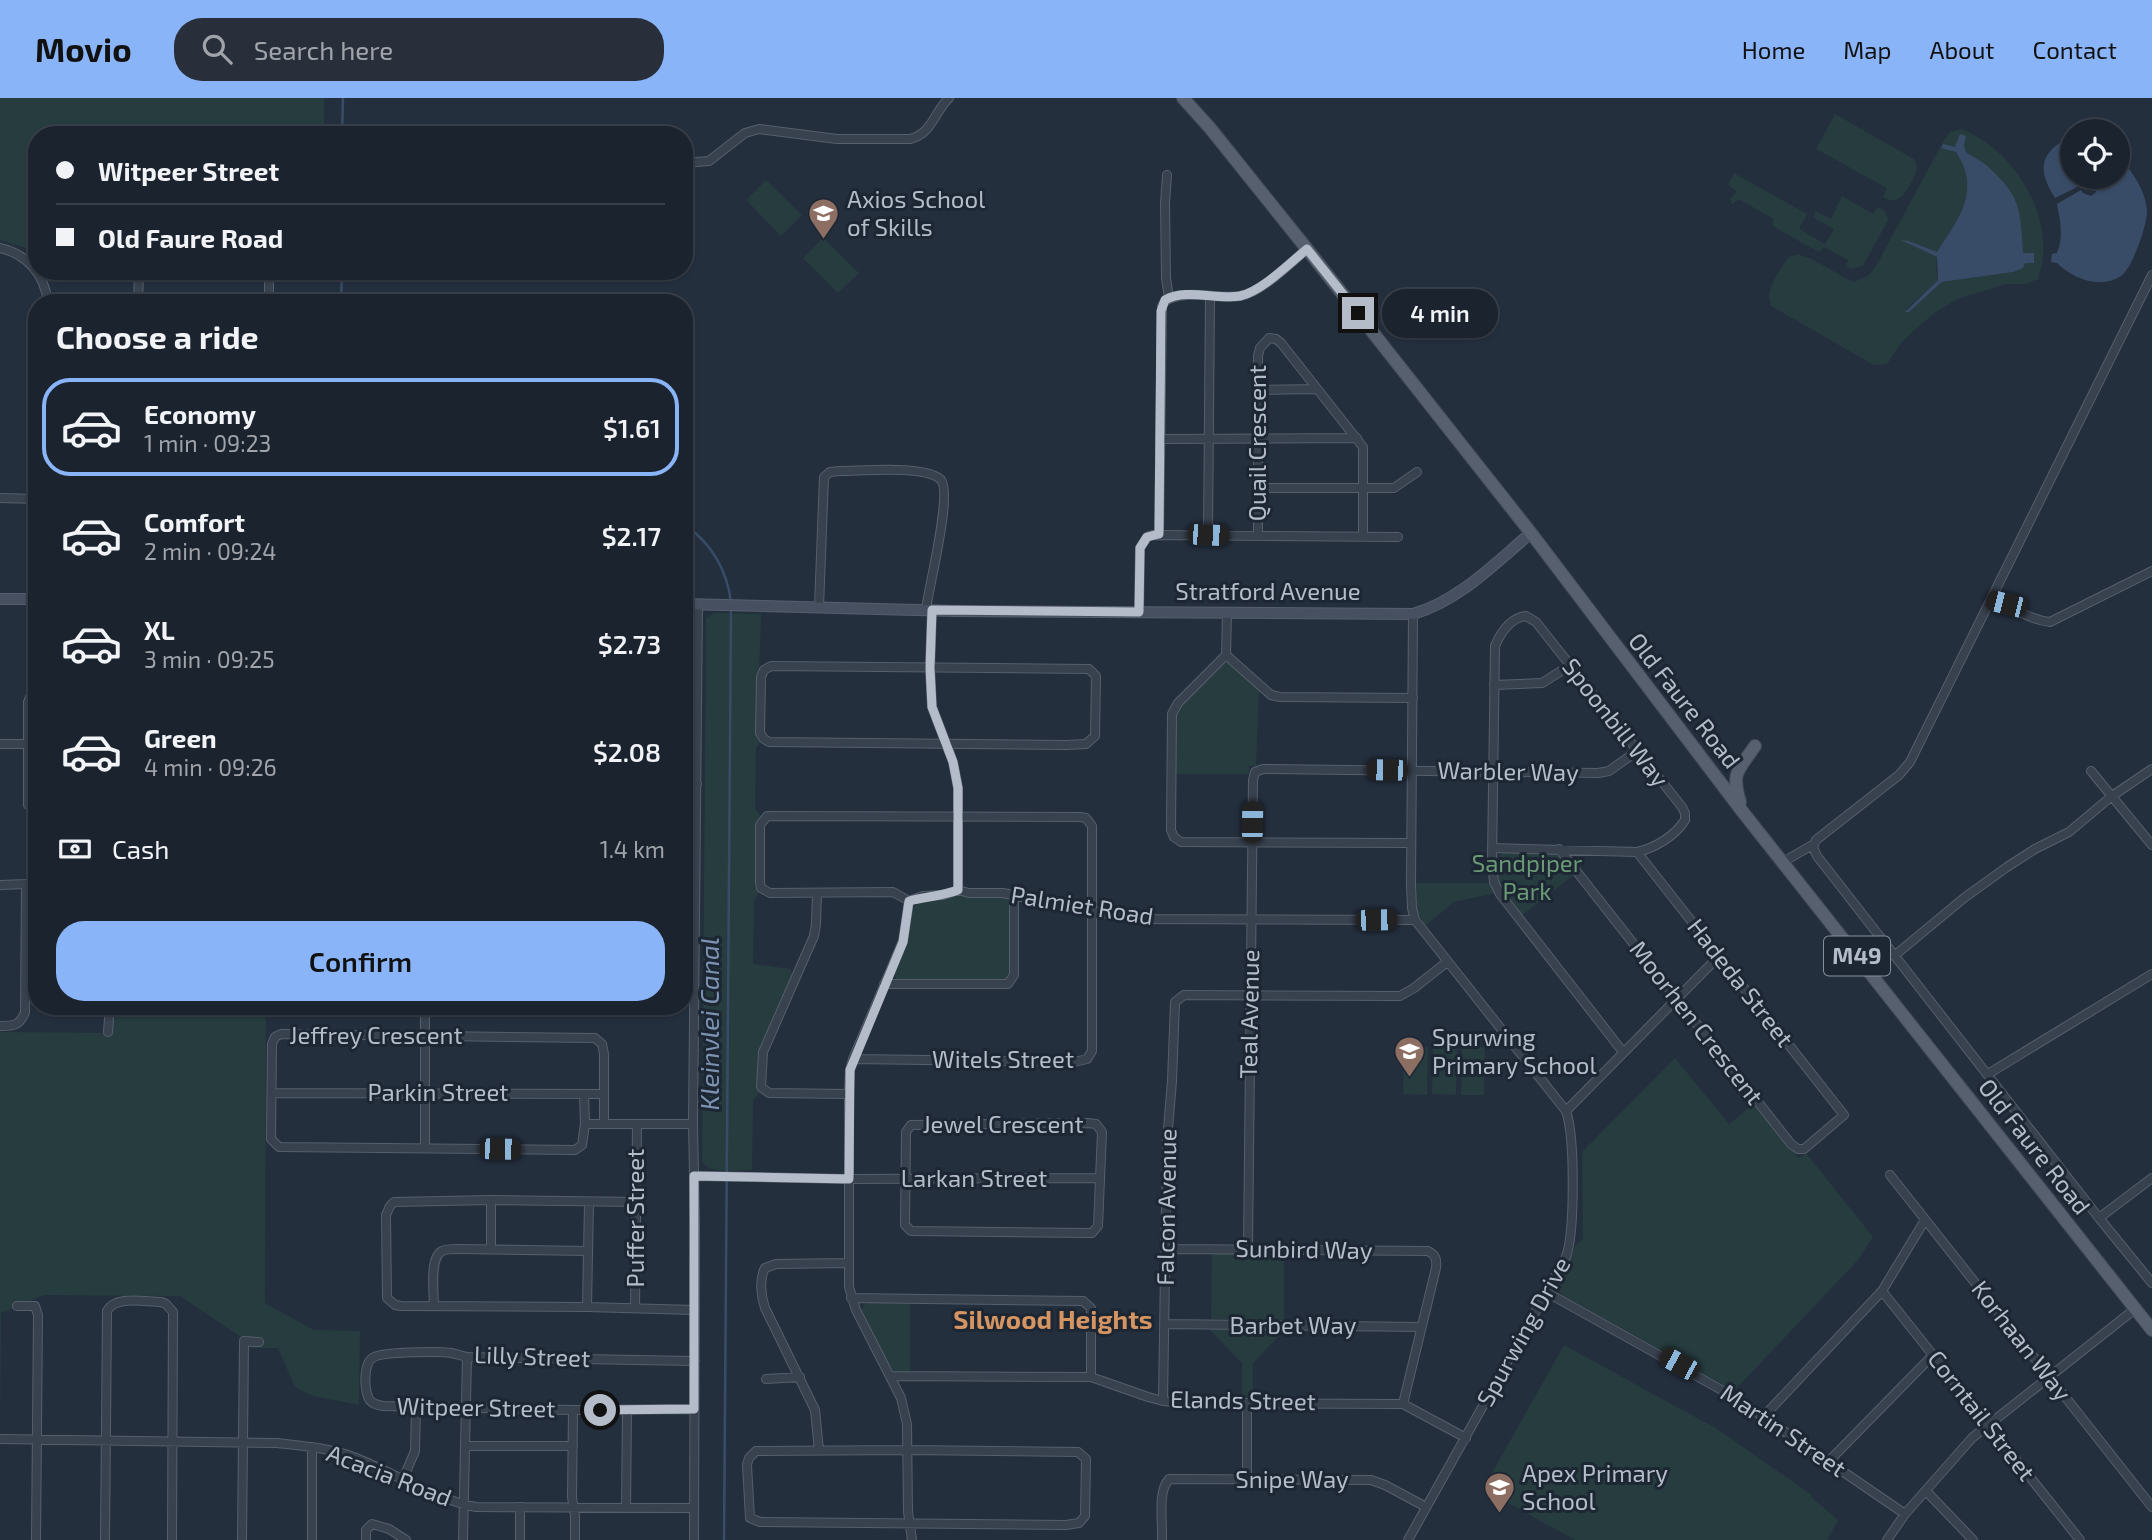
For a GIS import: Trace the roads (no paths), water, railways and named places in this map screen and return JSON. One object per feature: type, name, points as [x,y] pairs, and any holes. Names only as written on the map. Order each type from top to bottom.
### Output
[{"type":"main road","name":"Old Faure Road","points":[[1183,98],[1307,249],[1531,533],[1742,811],[2152,1330]]},
{"type":"main road","points":[[1742,811],[1735,777],[1755,747]]},
{"type":"street","points":[[693,162],[709,161],[745,133],[759,129],[837,139],[918,137],[929,127],[949,98]]},
{"type":"street","points":[[1167,175],[1166,278],[1169,298]]},
{"type":"street","points":[[0,248],[15,253],[28,263]]},
{"type":"street","points":[[1159,534],[1161,311],[1165,300],[1250,293],[1307,249]]},
{"type":"street","points":[[1783,862],[1814,844],[1899,775],[1910,762],[2152,275]]},
{"type":"street","points":[[1208,535],[1210,296]]},
{"type":"street","name":"Quail Crescent","points":[[1258,536],[1260,348],[1269,338],[1281,343],[1357,438],[1364,452],[1363,537]]},
{"type":"street","points":[[1258,390],[1316,389]]},
{"type":"street","points":[[1160,439],[1357,438]]},
{"type":"street","points":[[819,607],[824,477],[830,472],[839,471],[907,471],[931,474],[941,479],[944,485],[942,524],[929,610],[930,668],[932,707],[956,776],[959,818],[958,890]]},
{"type":"street","points":[[1257,488],[1394,488],[1417,472]]},
{"type":"street","points":[[0,498],[28,499]]},
{"type":"street","name":"Stratford Avenue","points":[[693,604],[929,610],[1413,614],[1442,603],[1457,593],[1531,533]]},
{"type":"street","points":[[1139,612],[1140,548],[1147,537],[1159,534],[1398,537]]},
{"type":"street","points":[[1991,600],[2006,604],[2037,620],[2050,622],[2152,571]]},
{"type":"street","points":[[0,599],[28,599]]},
{"type":"street","points":[[694,1540],[698,604]]},
{"type":"street","points":[[1227,613],[1226,655],[1173,710],[1172,834],[1176,840],[1411,843]]},
{"type":"street","points":[[1413,614],[1411,843],[1412,908],[1415,920],[1566,1111],[1719,956]]},
{"type":"street","name":"Spoonbill Way","points":[[1494,685],[1495,646],[1503,629],[1521,616],[1532,618],[1685,813],[1682,825],[1654,846],[1637,852]]},
{"type":"street","points":[[1226,655],[1275,696],[1413,698]]},
{"type":"street","points":[[1569,666],[1542,683],[1494,685],[1493,875],[1500,894],[1623,1052]]},
{"type":"street","points":[[767,667],[1083,668],[1089,669],[1096,676],[1097,728],[1095,736],[1086,744],[944,743],[769,742],[760,733],[761,677],[767,667]]},
{"type":"street","points":[[28,702],[28,805]]},
{"type":"street","points":[[0,744],[28,744]]},
{"type":"street","name":"Warbler Way","points":[[1253,780],[1255,772],[1263,769],[1604,772],[1637,751]]},
{"type":"street","points":[[1894,956],[1964,898],[2035,849],[2069,832],[2112,796],[2152,769]]},
{"type":"street","points":[[2091,771],[2152,845]]},
{"type":"street","name":"Teal Avenue","points":[[1248,1248],[1253,780]]},
{"type":"street","points":[[693,784],[697,784]]},
{"type":"street","name":"Palmiet Road","points":[[959,818],[767,816],[760,825],[761,888],[770,892],[893,892],[909,901],[958,890],[1014,895],[1135,919],[1415,920]]},
{"type":"street","points":[[959,818],[1086,818],[1093,826],[1093,911]]},
{"type":"street","points":[[1814,844],[1817,856],[2152,1283]]},
{"type":"street","points":[[1492,848],[1637,852]]},
{"type":"street","name":"Moorhen Crescent","points":[[1559,849],[1794,1147],[1804,1149],[1844,1115]]},
{"type":"street","name":"Hadeda Street","points":[[1637,852],[1844,1115]]},
{"type":"street","points":[[0,885],[26,884],[25,1012],[14,1026],[0,1026]]},
{"type":"street","points":[[817,893],[814,936],[763,1052],[761,1087],[769,1093],[849,1094]]},
{"type":"street","points":[[884,984],[1008,984],[1014,975],[1014,895]]},
{"type":"street","points":[[909,901],[903,942],[850,1070],[848,1263],[851,1298],[905,1411],[909,1525],[912,1540]]},
{"type":"street","name":"Witels Street","points":[[853,1059],[1074,1062],[1087,1059],[1092,1051],[1093,911]]},
{"type":"street","points":[[1250,995],[1400,996],[1447,962]]},
{"type":"street","points":[[1988,1074],[2152,974]]},
{"type":"street","name":"Falcon Avenue","points":[[1163,1401],[1167,1141],[1175,1002],[1184,995],[1250,995]]},
{"type":"street","points":[[108,1032],[109,1015]]},
{"type":"street","points":[[425,1015],[425,1148]]},
{"type":"street","name":"Jeffrey Crescent","points":[[585,1124],[582,1145],[575,1150],[279,1147],[271,1139],[273,1041],[281,1034],[595,1038],[604,1049],[604,1124]]},
{"type":"street","name":"Parkin Street","points":[[272,1093],[604,1094]]},
{"type":"street","points":[[584,1094],[585,1124],[637,1125]]},
{"type":"street","name":"Spurwing Drive","points":[[1408,1540],[1566,1256],[1571,1241],[1571,1132],[1566,1111]]},
{"type":"street","name":"Jewel Crescent","points":[[1091,1123],[1099,1126],[1102,1132],[1098,1226],[1097,1230],[1087,1234],[911,1231],[905,1225],[904,1179],[906,1132],[911,1125],[1091,1123]]},
{"type":"street","name":"Puffer Street","points":[[694,1124],[637,1125],[635,1308],[695,1310]]},
{"type":"street","name":"Korhaan Way","points":[[1890,1175],[2152,1507]]},
{"type":"street","name":"Larkan Street","points":[[697,1176],[849,1179],[1100,1178]]},
{"type":"street","points":[[2099,1218],[2152,1178]]},
{"type":"street","points":[[491,1200],[491,1249]]},
{"type":"street","points":[[635,1308],[395,1305],[387,1298],[386,1215],[394,1202],[401,1201],[637,1202]]},
{"type":"street","points":[[587,1307],[589,1202]]},
{"type":"street","points":[[1764,1416],[1882,1291],[1925,1220]]},
{"type":"street","name":"Sunbird Way","points":[[1165,1249],[1428,1251],[1434,1255],[1437,1263],[1421,1327]]},
{"type":"street","points":[[435,1306],[434,1264],[436,1256],[442,1251],[588,1251]]},
{"type":"street","points":[[819,1450],[817,1416],[763,1301],[763,1270],[776,1264],[848,1263]]},
{"type":"street","name":"Corntail Street","points":[[1882,1291],[2080,1540]]},
{"type":"street","name":"Martin Street","points":[[1546,1292],[1679,1364],[1764,1416],[1905,1514]]},
{"type":"street","points":[[851,1298],[1083,1301],[1091,1308],[1091,1377]]},
{"type":"street","points":[[105,1540],[107,1311],[113,1303],[120,1301],[161,1302],[173,1312],[172,1540]]},
{"type":"street","points":[[17,1306],[35,1306],[37,1310],[36,1540]]},
{"type":"street","points":[[1887,1540],[1905,1514],[1955,1455],[1988,1424],[2134,1309]]},
{"type":"street","name":"Barbet Way","points":[[1164,1325],[1421,1327]]},
{"type":"street","points":[[1403,1404],[1421,1327]]},
{"type":"street","points":[[242,1540],[244,1341],[259,1342]]},
{"type":"street","name":"Lilly Street","points":[[383,1406],[373,1403],[367,1394],[366,1371],[374,1357],[427,1352],[467,1357],[695,1361]]},
{"type":"street","points":[[1829,1461],[1933,1355]]},
{"type":"street","points":[[463,1540],[467,1357]]},
{"type":"street","name":"Elands Street","points":[[890,1376],[1091,1377],[1163,1401],[1189,1403],[1403,1404],[1466,1438]]},
{"type":"street","points":[[766,1379],[800,1377]]},
{"type":"street","points":[[1247,1403],[1247,1479]]},
{"type":"street","name":"Witpeer Street","points":[[383,1406],[573,1410],[694,1409]]},
{"type":"street","points":[[404,1479],[415,1451],[416,1407]]},
{"type":"street","points":[[573,1410],[572,1497],[575,1540]]},
{"type":"street","points":[[626,1508],[627,1410]]},
{"type":"street","name":"Acacia Road","points":[[0,1440],[277,1443],[312,1447],[354,1457],[463,1504],[476,1507],[694,1508]]},
{"type":"street","points":[[465,1446],[573,1446]]},
{"type":"street","points":[[312,1447],[312,1540]]},
{"type":"street","points":[[763,1450],[907,1450],[1078,1452],[1085,1456],[1087,1468],[1085,1516],[1079,1523],[909,1525],[752,1520],[748,1509],[747,1465],[751,1454],[763,1450]]},
{"type":"street","name":"Snipe Way","points":[[1163,1540],[1163,1495],[1165,1483],[1169,1479],[1371,1480],[1426,1507]]},
{"type":"street","points":[[1926,1491],[1973,1540]]},
{"type":"street","points":[[520,1507],[520,1540]]},
{"type":"street","points":[[366,1535],[370,1525],[376,1524],[406,1540]]},
{"type":"water","points":[[1960,134],[1966,136],[1966,152],[1985,164],[2012,194],[2019,213],[2023,253],[2034,253],[2034,263],[2025,263],[2023,268],[2013,272],[1942,282],[1909,312],[1905,312],[1938,280],[1937,257],[1901,240],[1937,252],[1959,216],[1967,192],[1964,166],[1956,152],[1941,148],[1943,144],[1955,147]]},
{"type":"water","points":[[2060,143],[2060,189],[2073,189],[2055,198],[2045,179],[2044,170],[2047,155]]},
{"type":"water","points":[[2130,170],[2144,195],[2147,211],[2145,226],[2126,271],[2113,280],[2104,282],[2078,277],[2051,262],[2052,254],[2057,253],[2060,241],[2057,204],[2081,190],[2091,196],[2097,189],[2130,189]]},
{"type":"waterway","name":"Kleinvlei Canal","points":[[342,126],[343,98]]},
{"type":"waterway","name":"Kleinvlei Canal","points":[[341,294],[342,280]]},
{"type":"waterway","name":"Kleinvlei Canal","points":[[693,530],[716,558],[726,579],[731,602]]},
{"type":"waterway","name":"Kleinvlei Canal","points":[[724,1540],[731,609]]},
{"type":"place","name":"Axios School of Skills","points":[[824,241]]},
{"type":"place","name":"Spurwing Primary School","points":[[1409,1079]]},
{"type":"place","name":"Apex Primary School","points":[[1499,1515]]},
{"type":"district","name":"Silwood Heights","points":[[1053,1320]]},
{"type":"park label","name":"Sandpiper Park","points":[[1527,878]]}]
